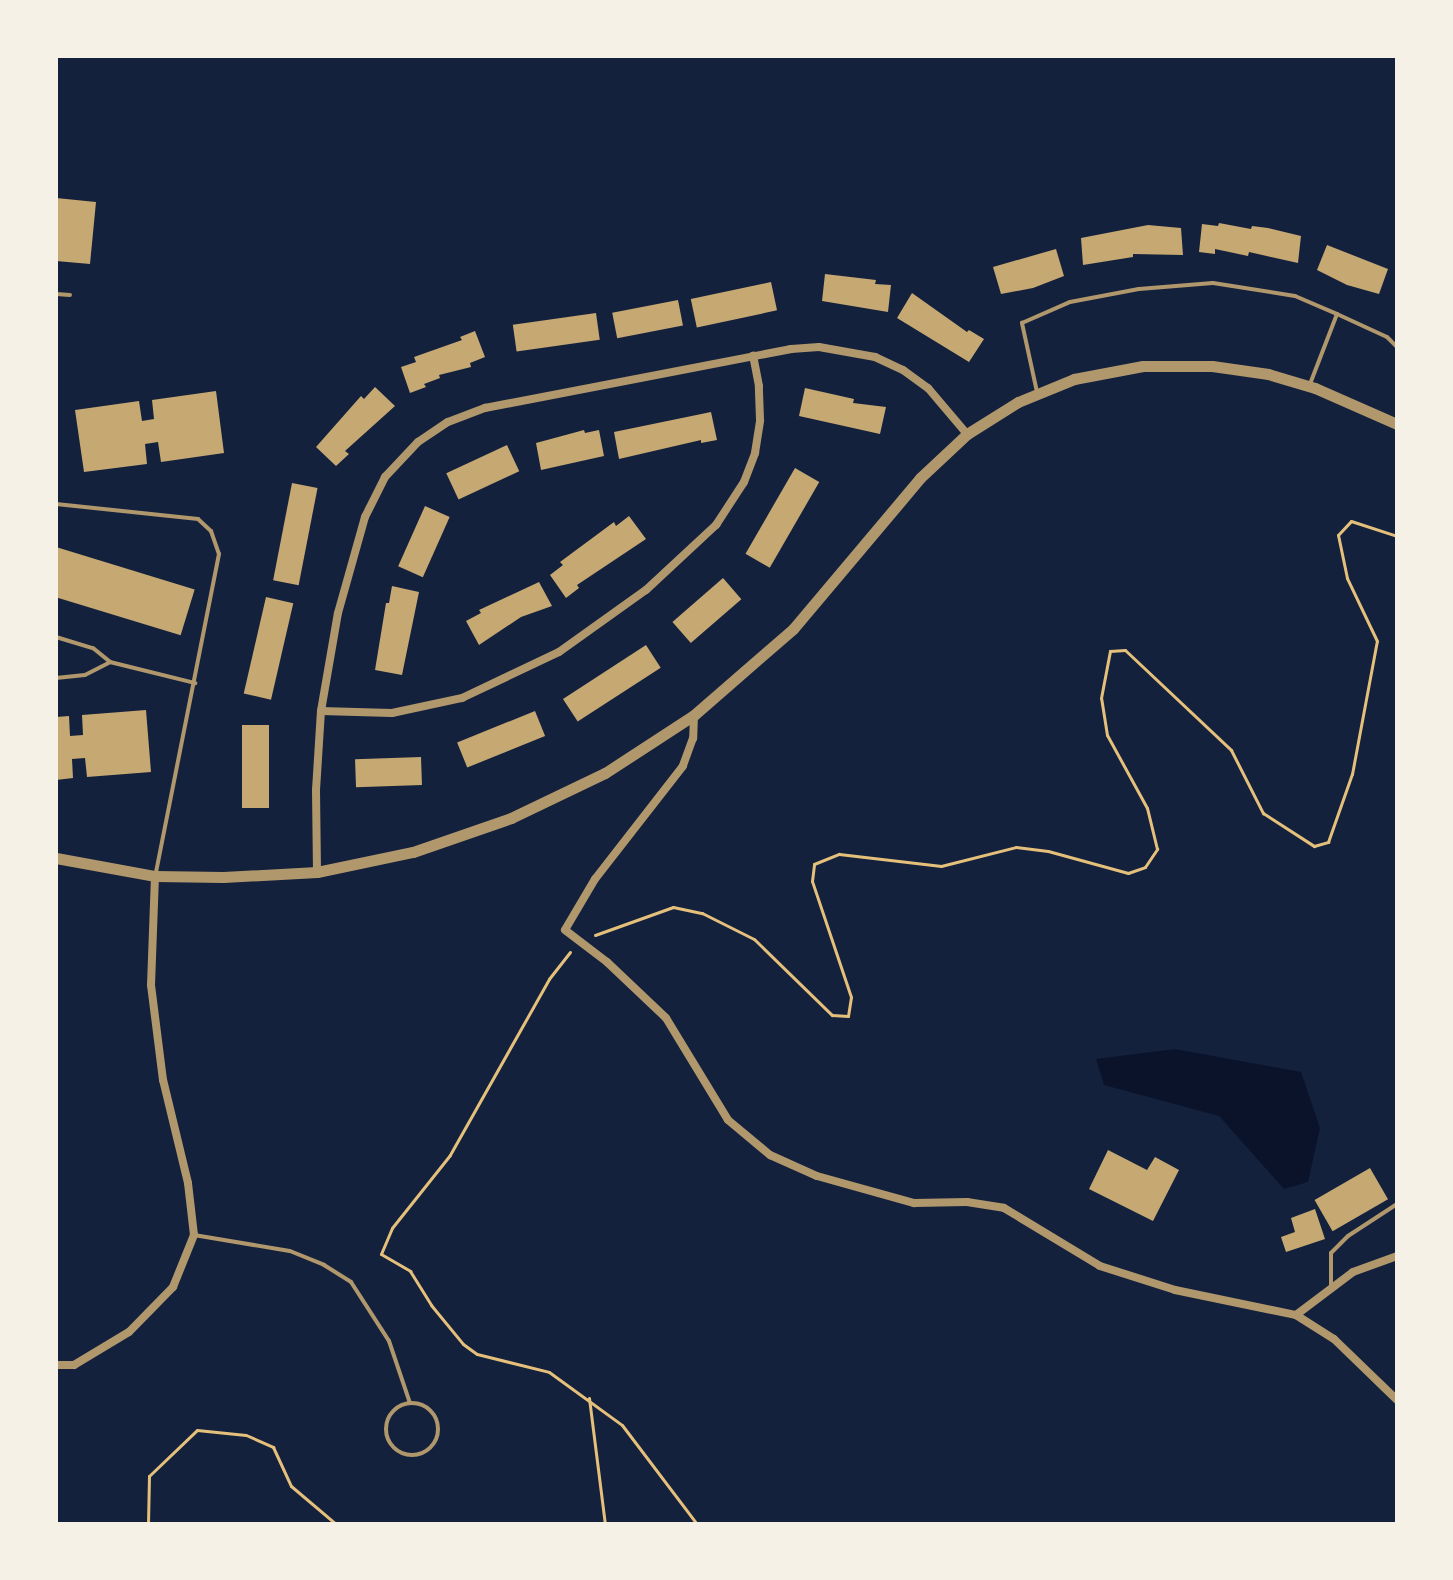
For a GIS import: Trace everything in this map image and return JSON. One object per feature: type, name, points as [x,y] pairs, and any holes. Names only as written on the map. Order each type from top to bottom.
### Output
[{"type":"street","points":[[317,872],[316,790],[321,711],[338,613],[365,517],[385,477],[418,442],[448,422],[485,408],[753,356],[819,347],[875,357],[928,388],[967,434]]},
{"type":"street","points":[[321,711],[392,713],[462,698],[559,652],[646,590],[716,525],[744,482],[755,453],[760,420],[759,386],[753,356]]},
{"type":"street","points":[[56,858],[155,876],[223,877],[317,872],[413,852],[511,818],[605,773],[694,715],[793,629],[920,478],[967,434],[1037,394],[1074,379],[1143,366],[1212,366],[1268,374],[1309,386],[1397,424]]},
{"type":"street","points":[[694,715],[693,738],[683,766],[595,879],[565,930],[666,1018],[713,1101],[728,1120],[770,1155],[817,1176],[891,1199],[1004,1208],[1100,1266],[1175,1290],[1296,1315],[1334,1339],[1397,1400]]},
{"type":"street","points":[[56,1365],[74,1365],[129,1332],[173,1287],[194,1235],[188,1183],[163,1080],[151,985],[155,876]]},
{"type":"street","points":[[1296,1315],[1331,1286],[1371,1263],[1397,1256]]},
{"type":"lane","points":[[1037,394],[1022,323],[1070,302],[1139,289],[1213,283],[1295,296],[1387,337],[1397,347]]},
{"type":"lane","points":[[56,294],[70,295]]},
{"type":"lane","points":[[1309,386],[1337,314]]},
{"type":"lane","points":[[56,504],[198,519],[211,531],[219,554],[155,876]]},
{"type":"lane","points":[[56,637],[93,648],[110,662],[195,683]]},
{"type":"lane","points":[[56,678],[85,675],[110,662]]},
{"type":"lane","points":[[1331,1286],[1331,1253],[1348,1236],[1397,1204]]},
{"type":"lane","points":[[194,1235],[290,1251],[324,1265],[351,1282],[389,1341],[410,1403]]},
{"type":"lane","points":[[410,1403],[426,1407],[438,1428],[433,1443],[411,1455],[395,1449],[387,1434],[389,1417],[394,1410],[410,1403]]},
{"type":"path","points":[[697,1524],[622,1425],[589,1398],[549,1372],[477,1354],[463,1344],[431,1305],[410,1271],[381,1254],[392,1228],[450,1155],[549,979],[579,940],[673,907],[702,913],[754,939],[832,1015],[848,1016],[851,997],[812,881],[814,864],[839,854],[941,866],[1016,847],[1048,851],[1128,873],[1145,867],[1157,849],[1147,808],[1107,735],[1101,698],[1110,651],[1125,650],[1231,750],[1263,813],[1314,846],[1328,842],[1352,774],[1377,641],[1347,578],[1338,535],[1351,521],[1397,536]]},
{"type":"path","points":[[589,1398],[605,1524]]},
{"type":"path","points":[[148,1524],[149,1476],[197,1430],[246,1435],[273,1447],[291,1486],[336,1524]]},
{"type":"water","points":[[1175,1049],[1301,1072],[1320,1128],[1308,1182],[1284,1189],[1219,1116],[1104,1085],[1096,1059]]},
{"type":"building","points":[[56,198],[96,202],[90,264],[56,261]]},
{"type":"building","points":[[1219,223],[1251,229],[1252,226],[1268,228],[1301,236],[1298,263],[1249,252],[1248,256],[1215,249],[1215,254],[1199,252],[1202,224],[1218,226]]},
{"type":"building","points":[[1148,225],[1181,228],[1183,255],[1133,254],[1133,257],[1083,265],[1081,238]]},
{"type":"building","points":[[1327,245],[1388,269],[1379,294],[1347,285],[1317,270]]},
{"type":"building","points":[[1056,249],[1064,276],[1033,288],[1001,294],[993,267]]},
{"type":"building","points":[[825,274],[876,280],[875,284],[891,285],[888,312],[822,301]]},
{"type":"building","points":[[771,282],[777,310],[697,327],[691,299]]},
{"type":"building","points":[[912,293],[967,332],[969,330],[984,339],[969,362],[897,318]]},
{"type":"building","points":[[678,300],[683,326],[617,338],[612,313]]},
{"type":"building","points":[[596,313],[600,340],[517,351],[513,325]]},
{"type":"building","points":[[475,331],[485,357],[470,363],[471,367],[439,375],[440,378],[424,384],[426,387],[410,393],[401,367],[416,362],[414,357],[462,340],[460,337]]},
{"type":"building","points":[[375,387],[395,406],[345,451],[349,454],[336,466],[316,447],[361,396],[364,399]]},
{"type":"building","points":[[805,388],[854,399],[853,403],[886,407],[880,434],[799,416]]},
{"type":"building","points":[[216,391],[224,453],[161,462],[158,442],[145,444],[147,464],[84,472],[75,410],[139,401],[142,421],[154,419],[152,400]]},
{"type":"building","points":[[711,412],[717,440],[701,443],[701,440],[619,459],[614,432]]},
{"type":"building","points":[[584,430],[585,433],[599,430],[604,456],[541,470],[536,443]]},
{"type":"building","points":[[507,445],[519,471],[459,500],[446,473]]},
{"type":"building","points":[[795,468],[819,482],[770,568],[746,554]]},
{"type":"building","points":[[292,483],[318,488],[299,585],[273,580]]},
{"type":"building","points":[[425,506],[450,517],[423,577],[398,566]]},
{"type":"building","points":[[629,516],[646,539],[577,585],[579,588],[566,598],[550,575],[563,565],[560,562],[614,522],[616,526]]},
{"type":"building","points":[[56,547],[195,589],[181,635],[56,597]]},
{"type":"building","points":[[723,578],[741,599],[691,643],[672,622]]},
{"type":"building","points":[[539,582],[552,606],[521,617],[479,645],[466,621],[481,613],[479,610]]},
{"type":"building","points":[[392,586],[419,592],[402,675],[375,670],[386,603],[389,603]]},
{"type":"building","points":[[266,597],[293,603],[271,700],[244,693]]},
{"type":"building","points":[[646,645],[661,668],[578,722],[563,699]]},
{"type":"building","points":[[146,710],[151,772],[87,777],[85,758],[72,759],[73,778],[56,780],[56,717],[69,716],[70,736],[83,735],[82,715]]},
{"type":"building","points":[[535,711],[545,736],[467,768],[457,742]]},
{"type":"building","points":[[242,725],[269,725],[269,808],[242,808]]},
{"type":"building","points":[[421,757],[422,785],[356,787],[355,759]]},
{"type":"building","points":[[1108,1150],[1147,1170],[1155,1157],[1179,1170],[1153,1221],[1089,1189]]},
{"type":"building","points":[[1370,1168],[1388,1199],[1333,1231],[1315,1200]]},
{"type":"building","points":[[1315,1209],[1325,1239],[1286,1252],[1281,1237],[1295,1232],[1291,1218]]}]
